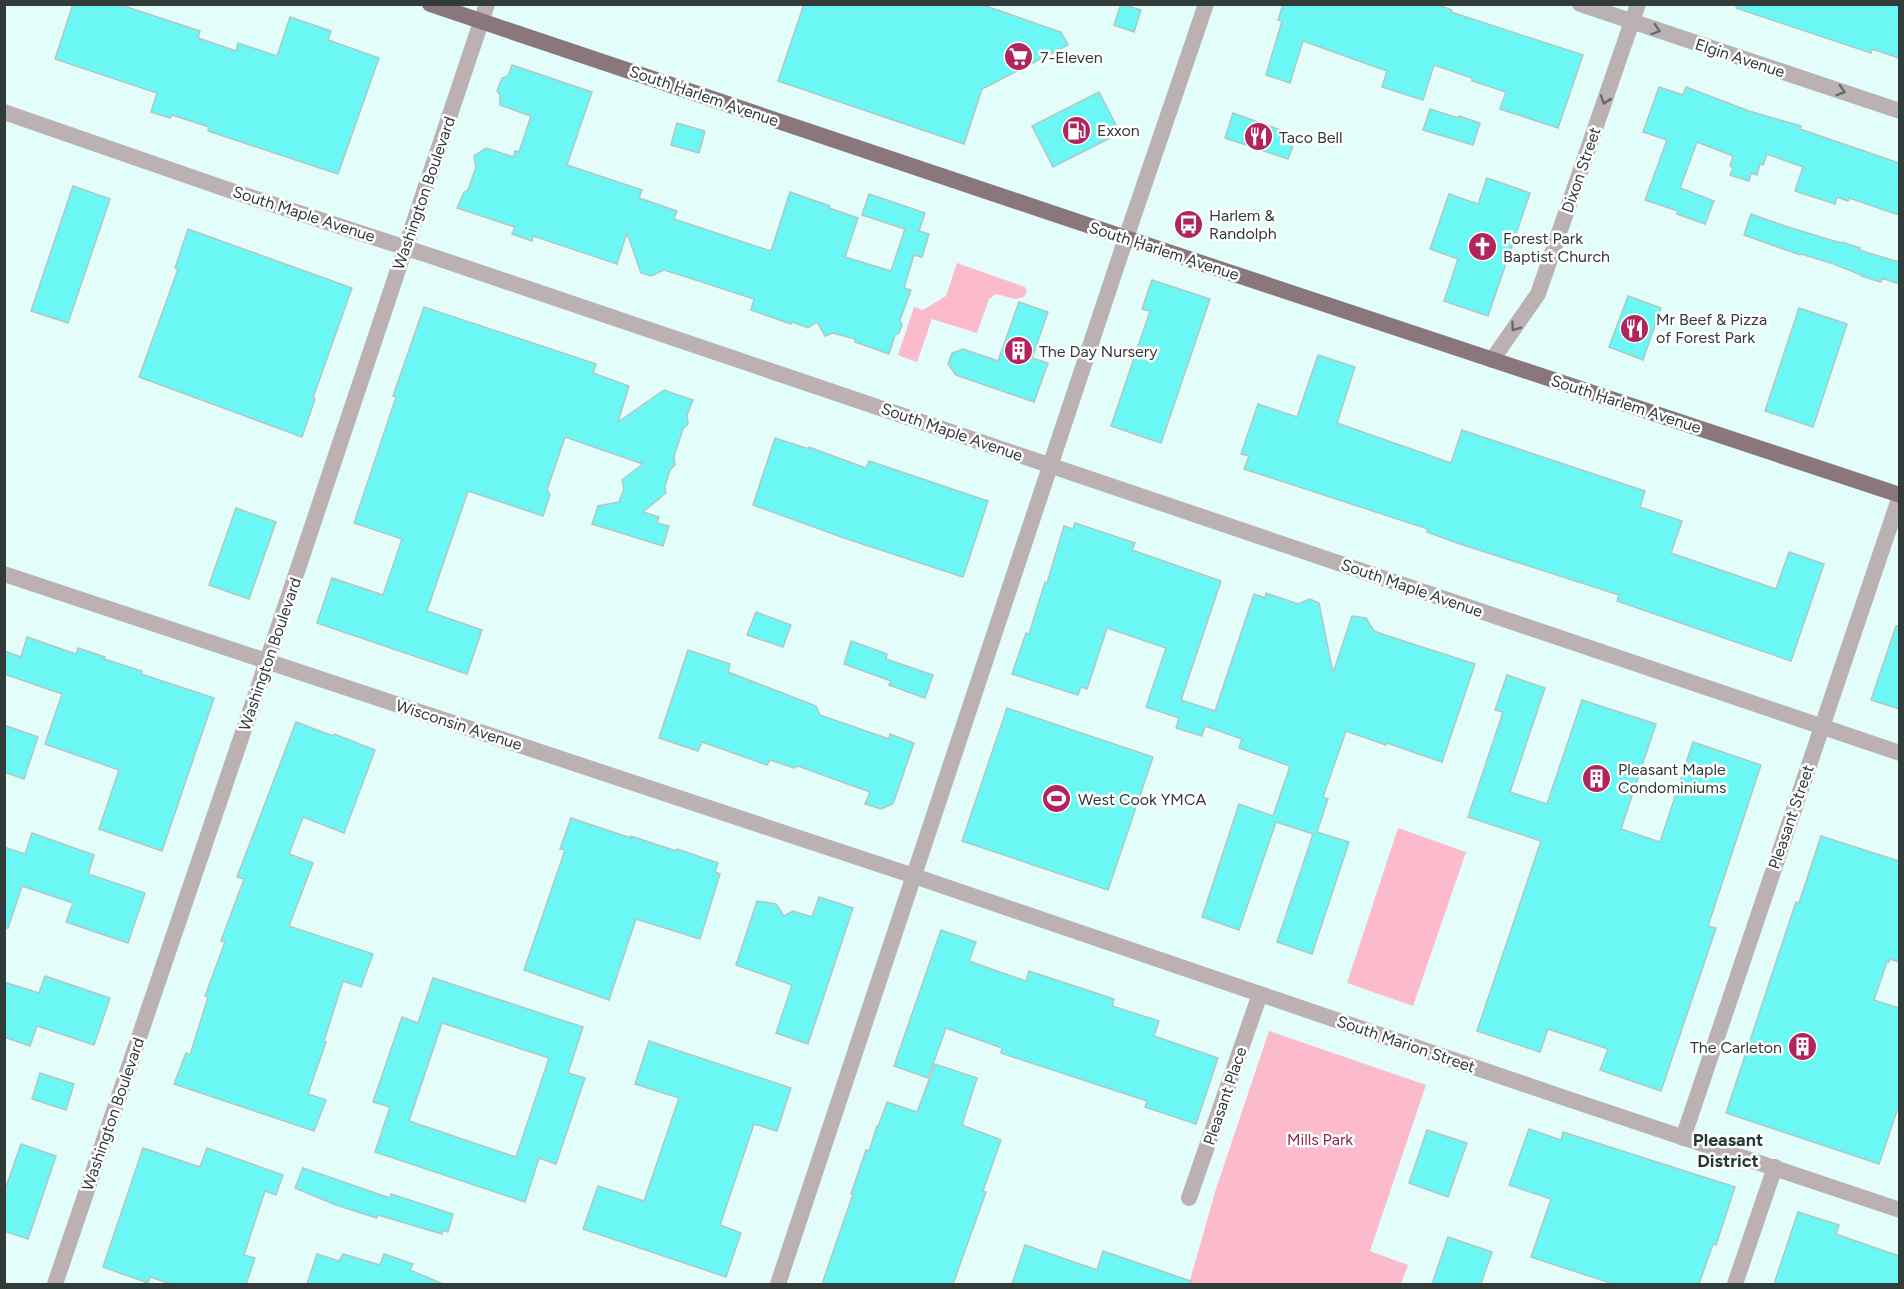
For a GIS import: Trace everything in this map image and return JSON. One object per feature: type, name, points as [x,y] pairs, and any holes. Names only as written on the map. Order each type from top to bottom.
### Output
[{"type":"main road","name":"South Harlem Avenue","points":[[430,4],[1899,495]]},
{"type":"street","name":"Washington Boulevard","points":[[55,1284],[267,662],[487,4]]},
{"type":"street","points":[[778,1284],[1125,238],[1206,4]]},
{"type":"street","name":"Elgin Avenue","points":[[1580,4],[1899,111]]},
{"type":"street","name":"Dixon Street","points":[[1492,360],[1538,294],[1638,4]]},
{"type":"street","name":"South Maple Avenue","points":[[4,112],[223,188],[1899,753]]},
{"type":"street","name":"Pleasant Street","points":[[1683,1138],[1899,495]]},
{"type":"street","name":"Wisconsin Avenue","points":[[4,574],[914,876]]},
{"type":"street","name":"South Marion Street","points":[[914,876],[1899,1210]]},
{"type":"street","name":"Pleasant Place","points":[[1189,1198],[1260,994]]},
{"type":"street","points":[[1735,1284],[1775,1167]]},
{"type":"green space","points":[[957,263],[1025,287],[1027,291],[1024,297],[1015,299],[996,294],[989,299],[977,333],[932,319],[917,362],[898,355],[914,307],[923,310],[946,296]]},
{"type":"green space","points":[[1398,828],[1466,852],[1413,1006],[1347,983]]},
{"type":"green space","name":"Mills Park","points":[[1269,1031],[1426,1085],[1370,1251],[1408,1265],[1401,1284],[1189,1284],[1215,1192]]},
{"type":"building","points":[[73,4],[118,4],[200,31],[198,38],[236,51],[238,43],[277,56],[290,17],[331,31],[328,40],[379,58],[338,174],[208,131],[209,127],[172,115],[170,118],[151,112],[157,93],[55,59]]},
{"type":"building","points":[[804,4],[980,4],[1061,32],[1068,45],[982,89],[964,144],[778,81]]},
{"type":"building","points":[[1121,4],[1141,10],[1134,32],[1114,25]]},
{"type":"building","points":[[1283,4],[1435,4],[1452,10],[1451,12],[1583,55],[1558,128],[1500,109],[1506,92],[1434,65],[1423,100],[1382,87],[1387,71],[1303,41],[1290,83],[1266,75],[1282,21],[1278,20]]},
{"type":"building","points":[[1737,4],[1899,4],[1899,58],[1872,49],[1871,53],[1736,8]]},
{"type":"building","points":[[512,65],[592,92],[567,165],[642,190],[639,198],[677,211],[674,219],[771,251],[790,192],[858,218],[845,257],[891,271],[905,229],[862,215],[869,194],[925,213],[919,231],[929,234],[922,257],[914,255],[904,288],[911,290],[900,320],[902,325],[899,333],[895,335],[889,354],[855,342],[855,339],[833,333],[825,336],[817,322],[808,328],[751,310],[754,299],[699,281],[664,270],[651,276],[641,273],[627,233],[617,264],[533,236],[532,241],[512,234],[515,227],[457,208],[464,192],[468,190],[476,167],[474,156],[486,148],[514,157],[515,151],[519,152],[531,116],[500,105],[500,95],[497,91],[502,78],[508,76]]},
{"type":"building","points":[[1659,87],[1683,95],[1686,87],[1749,111],[1801,126],[1800,129],[1899,163],[1899,215],[1849,198],[1848,201],[1837,197],[1835,204],[1795,191],[1803,167],[1767,154],[1763,165],[1760,164],[1757,175],[1751,173],[1749,181],[1730,175],[1733,168],[1730,166],[1733,156],[1697,142],[1680,188],[1714,201],[1705,224],[1677,214],[1678,211],[1645,200],[1667,140],[1643,132]]},
{"type":"building","name":"Exxon","points":[[1099,92],[1120,133],[1053,167],[1032,126]]},
{"type":"building","points":[[1430,109],[1480,123],[1473,145],[1423,130]]},
{"type":"building","name":"Taco Bell","points":[[1233,113],[1289,133],[1288,136],[1296,138],[1288,159],[1225,138]]},
{"type":"building","points":[[677,123],[705,131],[699,153],[671,145]]},
{"type":"building","name":"Forest Park Baptist Church","points":[[1487,178],[1530,193],[1488,316],[1444,301],[1458,259],[1430,249],[1449,194],[1478,204]]},
{"type":"building","points":[[73,186],[110,199],[68,323],[31,311]]},
{"type":"building","points":[[1751,214],[1899,262],[1899,284],[1882,278],[1881,282],[1861,276],[1834,264],[1800,255],[1744,235]]},
{"type":"building","points":[[188,229],[352,288],[313,398],[315,399],[302,437],[139,377],[178,269],[175,268]]},
{"type":"building","points":[[1152,280],[1210,299],[1161,443],[1111,426],[1150,311],[1142,309]]},
{"type":"building","name":"Mr Beef & Pizza of Forest Park","points":[[1628,296],[1661,308],[1643,360],[1609,347]]},
{"type":"building","name":"The Day Nursery","points":[[1019,302],[1048,312],[1032,358],[1048,363],[1034,402],[956,375],[948,364],[952,353],[963,349],[998,361]]},
{"type":"building","points":[[424,307],[596,364],[593,373],[629,386],[618,422],[664,390],[693,400],[687,415],[688,424],[683,429],[674,456],[675,465],[670,470],[665,486],[666,493],[643,512],[659,517],[657,523],[669,526],[663,546],[592,524],[598,506],[619,502],[624,489],[622,480],[643,464],[565,437],[547,490],[550,495],[543,516],[468,491],[427,611],[482,630],[467,674],[317,623],[332,578],[383,595],[402,539],[354,523],[396,397],[393,396]]},
{"type":"building","points":[[1799,308],[1847,324],[1813,427],[1765,411]]},
{"type":"building","points":[[1318,355],[1355,367],[1337,423],[1451,463],[1462,430],[1645,491],[1640,507],[1682,521],[1671,553],[1776,589],[1789,552],[1824,564],[1791,661],[1617,601],[1619,595],[1457,543],[1427,532],[1428,529],[1244,469],[1249,456],[1241,454],[1258,404],[1297,417]]},
{"type":"building","points":[[775,438],[809,449],[809,447],[866,468],[869,461],[988,501],[963,577],[753,505]]},
{"type":"building","points":[[236,508],[276,522],[249,599],[209,585]]},
{"type":"building","points":[[1075,523],[1135,543],[1132,550],[1221,581],[1181,700],[1215,711],[1254,594],[1265,598],[1266,593],[1298,604],[1310,599],[1319,603],[1333,673],[1352,616],[1366,618],[1374,631],[1475,664],[1442,762],[1346,731],[1323,797],[1328,799],[1317,832],[1349,842],[1312,954],[1277,942],[1313,834],[1276,822],[1239,930],[1202,917],[1239,804],[1273,816],[1290,766],[1239,748],[1242,739],[1205,726],[1202,736],[1176,728],[1179,718],[1146,707],[1166,648],[1107,628],[1087,689],[1081,687],[1078,695],[1012,674],[1026,633],[1029,634],[1045,582],[1047,583],[1064,526],[1073,529]]},
{"type":"building","points":[[756,612],[791,625],[783,647],[747,635]]},
{"type":"building","points":[[1896,626],[1899,626],[1899,709],[1871,700]]},
{"type":"building","points":[[27,637],[76,654],[78,648],[142,671],[141,674],[214,698],[162,851],[99,829],[119,770],[45,744],[62,694],[4,674],[4,651],[21,657]]},
{"type":"building","points":[[851,641],[887,654],[886,659],[933,675],[925,698],[889,685],[891,681],[844,664]]},
{"type":"building","points":[[688,650],[730,664],[728,672],[816,706],[820,715],[889,739],[890,734],[914,743],[893,804],[881,809],[865,804],[870,792],[798,766],[794,768],[770,760],[767,765],[702,742],[698,751],[659,738]]},
{"type":"building","points":[[1507,675],[1545,688],[1510,792],[1547,804],[1582,700],[1656,724],[1621,829],[1660,842],[1693,742],[1761,765],[1708,926],[1716,928],[1661,1091],[1600,1070],[1608,1049],[1548,1029],[1540,1052],[1477,1031],[1541,841],[1468,817],[1503,712],[1495,710]]},
{"type":"building","name":"West Cook YMCA","points":[[1007,708],[1153,757],[1108,890],[962,841]]},
{"type":"building","points":[[296,722],[375,750],[344,833],[303,817],[289,854],[313,863],[289,926],[373,954],[361,987],[343,981],[324,1041],[326,1042],[308,1094],[326,1100],[314,1131],[174,1084],[186,1053],[190,1055],[208,997],[205,996],[225,942],[221,941],[244,879],[237,877]]},
{"type":"building","points":[[4,725],[38,737],[24,779],[4,772]]},
{"type":"building","points":[[571,818],[718,863],[715,872],[720,874],[700,939],[636,919],[609,1000],[524,970],[565,850],[560,849]]},
{"type":"building","points":[[32,833],[94,855],[88,874],[145,893],[128,943],[66,922],[73,903],[22,886],[8,928],[4,927],[4,847],[25,854]]},
{"type":"building","points":[[1821,836],[1899,861],[1899,962],[1890,959],[1887,962],[1874,1000],[1899,1008],[1899,1105],[1879,1164],[1726,1113],[1796,902],[1799,903]]},
{"type":"building","points":[[819,897],[853,908],[808,1044],[776,1033],[792,985],[736,965],[757,901],[776,904],[784,916],[793,911],[812,917]]},
{"type":"building","points":[[941,930],[976,942],[969,961],[1026,981],[1029,971],[1114,999],[1112,1006],[1159,1021],[1154,1036],[1218,1058],[1196,1124],[1145,1107],[1147,1101],[1001,1053],[1002,1048],[946,1028],[928,1078],[894,1066]]},
{"type":"building","points":[[45,976],[110,998],[94,1045],[37,1026],[30,1046],[4,1037],[4,982],[39,993]]},
{"type":"building","points":[[433,978],[583,1027],[568,1073],[585,1078],[556,1164],[539,1158],[525,1202],[375,1152],[390,1107],[373,1102],[402,1017],[418,1023]],"holes":[[[442,1023],[549,1058],[516,1157],[409,1121]]]},
{"type":"building","points":[[649,1041],[791,1088],[777,1131],[754,1124],[720,1225],[741,1233],[726,1277],[583,1229],[598,1186],[644,1201],[679,1098],[635,1084]]},
{"type":"building","points":[[935,1064],[977,1078],[962,1125],[1001,1140],[983,1191],[986,1192],[953,1284],[822,1284],[866,1150],[869,1151],[887,1102],[917,1112]]},
{"type":"building","points":[[40,1073],[74,1084],[66,1110],[32,1099]]},
{"type":"building","points":[[1529,1129],[1561,1140],[1563,1132],[1735,1187],[1716,1245],[1713,1244],[1699,1284],[1613,1284],[1531,1257],[1551,1199],[1509,1185]]},
{"type":"building","points":[[1427,1130],[1467,1143],[1448,1197],[1409,1183]]},
{"type":"building","points":[[21,1144],[56,1156],[28,1239],[4,1231],[4,1193]]},
{"type":"building","points":[[143,1148],[200,1167],[207,1148],[283,1175],[276,1195],[265,1191],[244,1255],[255,1258],[246,1284],[171,1284],[150,1277],[148,1283],[103,1267]]},
{"type":"building","points":[[303,1168],[390,1198],[391,1194],[453,1214],[448,1232],[443,1230],[442,1234],[378,1215],[377,1218],[336,1205],[295,1188]]},
{"type":"building","points":[[1798,1212],[1839,1225],[1836,1234],[1899,1256],[1899,1284],[1774,1284]]},
{"type":"building","points":[[1448,1237],[1492,1252],[1481,1284],[1432,1284]]},
{"type":"building","points":[[1025,1245],[1097,1270],[1103,1251],[1191,1281],[1191,1284],[1012,1284]]},
{"type":"building","points":[[317,1254],[339,1261],[343,1254],[380,1265],[384,1254],[413,1264],[410,1270],[443,1284],[307,1284]]},
{"type":"place","name":"7-Eleven","points":[[1019,57]]},
{"type":"place","name":"Exxon","points":[[1076,130]]},
{"type":"place","name":"Taco Bell","points":[[1258,137]]},
{"type":"place","name":"Harlem & Randolph","points":[[1188,224]]},
{"type":"place","name":"Forest Park Baptist Church","points":[[1482,247]]},
{"type":"place","name":"Mr Beef & Pizza of Forest Park","points":[[1635,328]]},
{"type":"place","name":"The Day Nursery","points":[[1018,351]]},
{"type":"place","name":"Pleasant Maple Condominiums","points":[[1597,778]]},
{"type":"place","name":"West Cook YMCA","points":[[1057,799]]},
{"type":"place","name":"The Carleton","points":[[1803,1047]]},
{"type":"district","name":"Pleasant District","points":[[1728,1150]]}]
